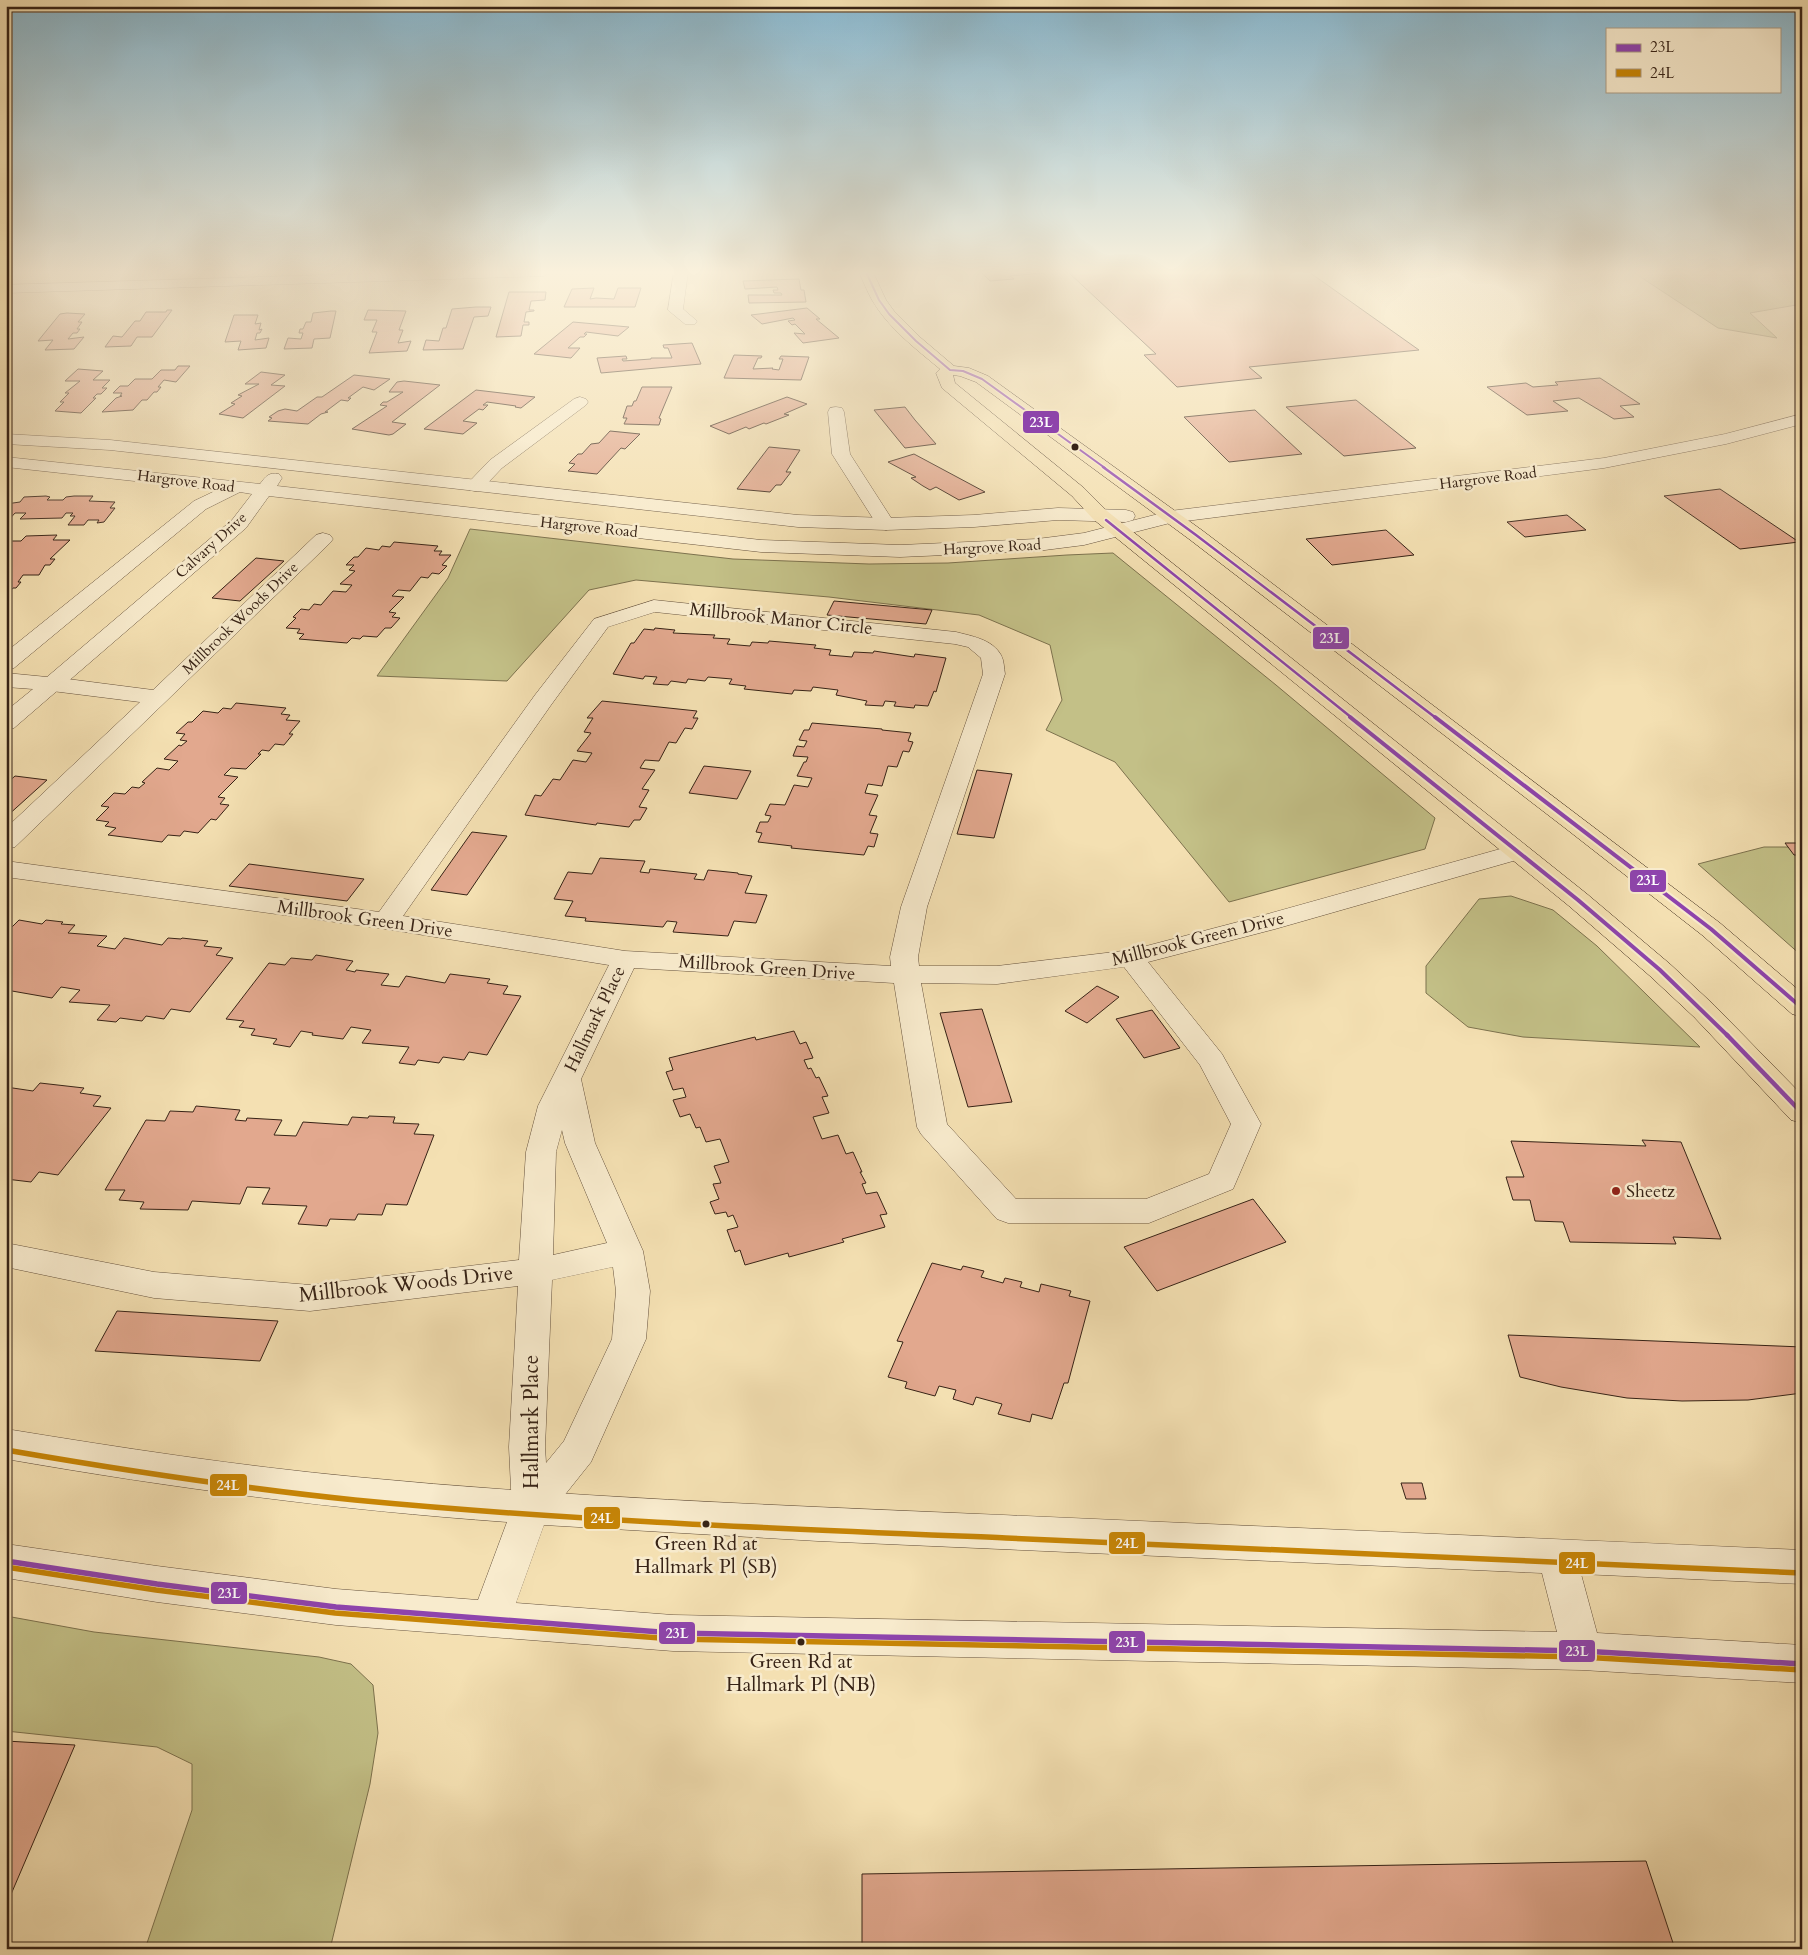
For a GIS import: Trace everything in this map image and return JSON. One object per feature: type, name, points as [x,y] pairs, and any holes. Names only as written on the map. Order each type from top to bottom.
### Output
[{"type":"main road","points":[[942,363],[950,370]]},
{"type":"main road","points":[[1802,1008],[1697,918],[1170,517],[982,378],[964,371],[950,370],[944,373],[948,385],[1078,492],[1100,515],[1578,900],[1660,970],[1704,1011],[1802,1113]]},
{"type":"street","points":[[475,486],[496,464],[580,402]]},
{"type":"street","points":[[836,412],[841,454],[886,524]]},
{"type":"street","name":"Hargrove Road","points":[[6,462],[65,467],[672,536],[806,549],[900,551],[1037,545],[1084,539],[1170,517],[1604,463],[1743,435],[1802,419]]},
{"type":"street","name":"Hargrove Road","points":[[6,439],[110,445],[688,511],[798,521],[886,524],[974,521],[1058,514],[1170,517]]},
{"type":"street","name":"Calvary Drive","points":[[6,663],[200,505],[283,465]]},
{"type":"street","name":"Calvary Drive","points":[[6,723],[239,524],[283,465]]},
{"type":"street","points":[[672,536],[688,511]]},
{"type":"street","name":"Millbrook Woods Drive","points":[[6,842],[323,539]]},
{"type":"street","name":"Millbrook Manor Circle","points":[[386,921],[543,700],[601,623],[654,606],[956,638],[975,643],[991,656],[994,674],[914,907],[904,956],[932,1127],[1008,1211],[1149,1211],[1222,1181],[1246,1124],[1212,1061],[1131,958]]},
{"type":"street","points":[[6,680],[156,697]]},
{"type":"street","name":"Millbrook Green Drive","points":[[6,868],[386,921],[625,959],[906,976],[997,975],[1131,958],[1266,923],[1518,852]]},
{"type":"street","name":"Hallmark Place","points":[[531,1510],[527,1447],[532,1313],[537,1271],[541,1152],[553,1106],[625,959]]},
{"type":"street","name":"Hallmark Place","points":[[531,1510],[578,1451],[629,1339],[633,1291],[627,1251],[580,1143],[566,1079]]},
{"type":"street","name":"Millbrook Woods Drive","points":[[6,1255],[154,1285],[310,1298],[537,1271],[627,1251]]},
{"type":"street","points":[[6,1444],[179,1472],[348,1492],[531,1510],[784,1523],[1802,1567]]},
{"type":"street","points":[[490,1620],[531,1510]]},
{"type":"street","points":[[1557,1556],[1582,1651]]},
{"type":"street","points":[[6,1560],[157,1584],[326,1606],[673,1633],[1582,1651],[1802,1664]]},
{"type":"shaded area","points":[[470,529],[733,559],[869,564],[948,563],[1113,553],[1276,685],[1435,818],[1425,849],[1229,902],[1115,762],[1046,730],[1062,700],[1050,645],[979,615],[829,597],[636,580],[589,590],[507,681],[377,676],[448,578]]},
{"type":"shaded area","points":[[1764,847],[1802,847],[1802,956],[1698,864]]},
{"type":"shaded area","points":[[1511,896],[1553,910],[1597,946],[1700,1047],[1523,1037],[1468,1027],[1426,993],[1426,966],[1479,899]]},
{"type":"shaded area","points":[[6,1616],[94,1632],[319,1657],[351,1664],[373,1685],[378,1733],[370,1784],[330,1949],[145,1949],[192,1810],[192,1764],[157,1747],[6,1731]]},
{"type":"building","points":[[598,363],[701,364],[601,373]]},
{"type":"building","points":[[730,363],[756,363],[753,369],[773,368],[779,370],[781,363],[807,363],[801,380],[724,378]]},
{"type":"building","points":[[1152,363],[1287,363],[1249,367],[1262,378],[1177,387]]},
{"type":"building","points":[[178,366],[190,366],[176,382],[164,380],[158,387],[161,387],[157,392],[154,392],[147,400],[142,400],[133,410],[102,412],[116,398],[122,396],[120,396],[122,393],[113,393],[120,386],[128,386],[135,379],[152,379],[161,370],[175,370]]},
{"type":"building","points":[[78,369],[103,371],[93,380],[110,380],[102,388],[107,388],[101,394],[97,394],[93,398],[96,398],[81,413],[55,411],[64,402],[60,402],[69,393],[65,393],[80,381],[65,381]]},
{"type":"building","points":[[261,372],[285,375],[271,385],[285,386],[243,418],[219,414],[235,404],[231,403],[242,396],[238,395],[259,384],[245,384]]},
{"type":"building","points":[[354,375],[390,379],[374,390],[363,387],[348,398],[351,398],[348,401],[341,400],[325,412],[328,412],[321,414],[308,424],[268,421],[272,418],[269,417],[278,411],[285,409],[297,411],[317,397],[322,397]]},
{"type":"building","points":[[1600,378],[1640,404],[1620,406],[1634,417],[1614,419],[1579,398],[1553,401],[1568,411],[1527,415],[1487,387],[1526,383],[1533,387],[1558,385],[1555,382]]},
{"type":"building","points":[[397,382],[440,385],[392,422],[406,424],[393,434],[352,429],[387,406],[380,405],[383,402],[387,402],[403,392],[389,392]]},
{"type":"building","points":[[642,387],[672,387],[659,418],[661,419],[659,425],[624,424],[627,418],[623,418],[627,406],[632,406],[634,401],[636,401]]},
{"type":"building","points":[[476,390],[535,397],[521,408],[487,402],[483,405],[488,405],[483,410],[479,409],[463,421],[477,423],[463,434],[424,429]]},
{"type":"building","points":[[787,397],[807,404],[784,414],[789,415],[766,424],[764,423],[749,429],[746,427],[729,434],[710,426]]},
{"type":"building","points":[[1356,400],[1416,448],[1344,456],[1286,407]]},
{"type":"building","points":[[905,407],[936,444],[905,448],[874,410]]},
{"type":"building","points":[[1255,410],[1302,454],[1229,462],[1184,417]]},
{"type":"building","points":[[610,431],[640,434],[625,449],[621,448],[597,474],[568,471],[575,464],[569,463],[578,454],[582,454],[591,444],[599,443]]},
{"type":"building","points":[[769,447],[800,450],[786,472],[791,472],[781,485],[776,485],[770,492],[737,489]]},
{"type":"building","points":[[914,454],[985,492],[959,500],[936,487],[930,490],[911,478],[916,477],[888,462]]},
{"type":"building","points":[[1720,489],[1799,542],[1740,549],[1664,496]]},
{"type":"building","points":[[93,496],[89,501],[115,502],[110,508],[115,508],[104,522],[97,523],[99,520],[88,520],[84,525],[68,525],[75,516],[70,516],[73,513],[66,513],[62,518],[20,519],[26,513],[15,513],[6,523],[6,504],[20,502],[24,497],[50,497],[47,500],[63,500],[66,497]]},
{"type":"building","points":[[1567,515],[1586,530],[1525,537],[1507,522]]},
{"type":"building","points":[[1386,530],[1414,555],[1332,565],[1306,539]]},
{"type":"building","points":[[57,535],[53,540],[70,540],[50,559],[55,559],[50,565],[45,565],[39,575],[23,575],[18,582],[21,582],[6,596],[6,544],[10,541],[21,541],[26,536]]},
{"type":"building","points":[[394,542],[438,546],[434,551],[442,551],[439,555],[451,555],[442,565],[447,566],[439,574],[432,573],[428,578],[421,577],[410,591],[398,590],[392,596],[404,597],[389,612],[396,613],[392,617],[400,618],[391,628],[385,628],[377,637],[363,636],[360,639],[352,638],[347,643],[299,639],[304,634],[297,633],[300,629],[286,628],[296,618],[293,617],[301,609],[309,610],[314,604],[321,605],[333,591],[346,592],[352,585],[340,584],[355,571],[349,570],[354,565],[346,565],[354,557],[358,557],[366,548],[379,550],[382,546],[390,547]]},
{"type":"building","points":[[256,558],[284,561],[240,601],[212,598]]},
{"type":"building","points":[[834,601],[932,610],[926,624],[827,615]]},
{"type":"building","points":[[655,628],[675,630],[673,633],[715,635],[713,638],[730,639],[727,644],[750,646],[752,642],[768,643],[769,641],[816,645],[814,648],[831,650],[829,655],[852,657],[854,652],[873,653],[874,651],[914,657],[915,654],[946,658],[936,692],[934,691],[928,706],[915,705],[914,708],[894,706],[896,702],[885,701],[883,706],[865,705],[867,701],[836,695],[838,690],[813,687],[811,691],[794,690],[792,694],[744,689],[746,686],[729,684],[732,679],[708,677],[705,681],[688,679],[686,683],[671,681],[668,685],[653,684],[657,677],[645,676],[643,679],[613,674],[631,643],[634,643],[644,629],[654,630]]},
{"type":"building","points":[[602,701],[697,711],[693,718],[698,718],[692,729],[685,728],[676,743],[669,742],[659,761],[645,760],[640,768],[655,770],[642,789],[649,790],[639,807],[647,808],[640,820],[634,820],[629,827],[597,823],[596,825],[525,815],[535,795],[541,796],[553,779],[560,780],[573,760],[586,762],[592,753],[577,751],[591,733],[584,732],[593,718],[587,718]]},
{"type":"building","points":[[236,703],[286,708],[281,714],[290,715],[286,720],[300,721],[289,734],[293,734],[284,745],[275,744],[269,751],[262,750],[258,754],[261,754],[246,769],[231,768],[224,775],[238,777],[218,797],[225,798],[220,804],[229,805],[216,820],[211,819],[198,833],[184,831],[180,836],[168,835],[162,842],[108,835],[116,828],[105,826],[109,822],[96,820],[109,807],[101,806],[114,793],[125,794],[132,787],[139,788],[145,783],[142,782],[157,768],[169,770],[178,761],[164,759],[179,745],[181,746],[187,741],[180,740],[185,734],[176,733],[188,722],[192,722],[203,711],[218,713],[223,708],[231,709]]},
{"type":"building","points":[[812,723],[911,733],[908,741],[913,742],[909,752],[903,751],[897,767],[888,766],[882,786],[868,784],[865,793],[878,795],[869,815],[877,816],[870,833],[878,834],[874,847],[868,846],[864,855],[791,848],[792,846],[758,842],[762,833],[756,832],[760,822],[768,822],[771,816],[765,815],[770,804],[785,805],[794,785],[808,787],[812,778],[797,776],[808,757],[793,756],[797,746],[804,747],[807,741],[799,740],[804,730],[809,730]]},
{"type":"building","points":[[704,766],[751,771],[737,799],[689,793]]},
{"type":"building","points":[[977,770],[1012,774],[994,838],[957,834]]},
{"type":"building","points":[[15,776],[47,780],[6,817],[6,784]]},
{"type":"building","points":[[472,832],[507,836],[467,895],[431,890]]},
{"type":"building","points":[[1785,843],[1802,843],[1802,855],[1794,855]]},
{"type":"building","points":[[600,858],[645,861],[640,872],[649,873],[650,869],[697,874],[694,879],[704,880],[708,870],[752,876],[745,893],[767,895],[756,923],[734,921],[728,936],[673,932],[677,922],[667,921],[663,927],[585,921],[586,918],[565,916],[573,901],[554,899],[568,872],[592,874]]},
{"type":"building","points":[[249,864],[364,879],[347,901],[229,886]]},
{"type":"building","points":[[19,920],[42,924],[46,920],[75,925],[68,933],[107,936],[97,946],[115,949],[124,938],[162,945],[168,938],[208,941],[204,946],[222,948],[216,955],[233,958],[190,1012],[171,1009],[164,1019],[146,1016],[142,1021],[120,1018],[116,1022],[97,1020],[110,1005],[69,1002],[80,990],[61,987],[52,998],[12,991],[6,998],[6,928],[11,928]]},
{"type":"building","points":[[316,955],[353,961],[346,970],[389,974],[381,985],[399,987],[406,976],[445,983],[450,974],[490,979],[487,983],[508,986],[503,994],[521,996],[487,1055],[469,1052],[464,1060],[443,1057],[439,1063],[418,1060],[415,1065],[399,1063],[409,1047],[362,1043],[371,1030],[351,1027],[343,1039],[312,1035],[313,1033],[301,1031],[290,1047],[273,1044],[277,1039],[251,1035],[255,1029],[239,1027],[244,1021],[226,1019],[269,963],[285,965],[291,958],[312,960]]},
{"type":"building","points":[[1097,986],[1119,997],[1087,1023],[1065,1011]]},
{"type":"building","points":[[982,1009],[1012,1102],[968,1107],[940,1013]]},
{"type":"building","points":[[1152,1010],[1180,1048],[1144,1058],[1116,1019]]},
{"type":"building","points":[[794,1031],[800,1044],[806,1042],[813,1058],[804,1060],[808,1069],[811,1068],[816,1078],[819,1077],[828,1096],[822,1097],[829,1113],[813,1117],[822,1139],[838,1135],[846,1154],[853,1152],[866,1183],[862,1184],[866,1194],[877,1192],[887,1214],[880,1215],[885,1227],[842,1239],[844,1242],[789,1257],[788,1253],[745,1265],[740,1250],[735,1252],[727,1230],[738,1227],[733,1215],[728,1217],[726,1212],[715,1214],[710,1202],[719,1199],[713,1184],[721,1183],[714,1166],[729,1162],[720,1139],[706,1142],[700,1127],[696,1128],[690,1114],[680,1117],[673,1100],[686,1097],[683,1088],[673,1090],[666,1072],[673,1070],[669,1058],[755,1037],[756,1040]]},
{"type":"building","points":[[40,1083],[84,1088],[80,1093],[101,1096],[93,1106],[111,1108],[58,1175],[39,1172],[31,1182],[6,1179],[6,1087],[33,1091]]},
{"type":"building","points":[[196,1106],[240,1110],[235,1120],[246,1121],[247,1118],[282,1120],[274,1135],[296,1136],[303,1122],[348,1125],[352,1117],[368,1118],[369,1116],[395,1117],[393,1123],[419,1124],[414,1134],[434,1135],[407,1205],[386,1204],[382,1215],[358,1214],[355,1220],[330,1219],[327,1226],[298,1224],[307,1206],[262,1204],[270,1188],[247,1187],[240,1204],[192,1201],[188,1210],[140,1209],[144,1202],[119,1200],[125,1190],[105,1190],[146,1120],[165,1121],[170,1111],[193,1112]]},
{"type":"building","points":[[1642,1140],[1681,1142],[1721,1239],[1673,1237],[1676,1244],[1570,1242],[1563,1222],[1535,1221],[1530,1200],[1513,1200],[1506,1177],[1524,1177],[1511,1141],[1646,1146]]},
{"type":"building","points":[[1253,1199],[1286,1242],[1157,1291],[1124,1247]]},
{"type":"building","points":[[932,1263],[961,1270],[963,1266],[984,1271],[981,1277],[1003,1283],[1005,1278],[1022,1282],[1020,1287],[1039,1292],[1041,1284],[1071,1291],[1069,1296],[1090,1301],[1068,1383],[1064,1383],[1052,1419],[1032,1414],[1030,1422],[998,1414],[1002,1404],[976,1397],[973,1405],[953,1399],[956,1390],[939,1386],[935,1396],[905,1388],[907,1382],[888,1377],[903,1342],[897,1341]]},
{"type":"building","points":[[117,1311],[278,1321],[260,1361],[95,1351]]},
{"type":"building","points":[[1508,1335],[1802,1347],[1802,1393],[1748,1400],[1682,1401],[1627,1398],[1561,1387],[1520,1377]]},
{"type":"building","points":[[1401,1483],[1422,1483],[1426,1499],[1406,1499]]},
{"type":"building","points":[[6,1741],[75,1745],[6,1906]]},
{"type":"building","points":[[1646,1861],[1675,1949],[862,1949],[862,1874]]},
{"type":"transit line","name":"23L","points":[[942,363],[950,370],[963,371],[982,379],[1196,535],[1711,929],[1802,1008]]},
{"type":"transit line","name":"23L","points":[[1106,520],[1578,900],[1660,970],[1704,1011],[1802,1113]]},
{"type":"transit line","name":"24L","points":[[6,1450],[268,1490],[356,1500],[511,1513],[823,1530],[1802,1573]]},
{"type":"transit line","name":"23L","points":[[6,1561],[157,1584],[336,1607],[673,1633],[1582,1651],[1802,1664]]},
{"type":"transit line","name":"24L","points":[[6,1567],[156,1590],[335,1613],[673,1639],[1582,1657],[1802,1670]]},
{"type":"place","name":"Sheetz","points":[[1616,1191]]},
{"type":"place","name":"Green Rd at Hallmark Pl (SB)","points":[[706,1524]]},
{"type":"place","name":"Green Rd at Hallmark Pl (NB)","points":[[801,1642]]}]
